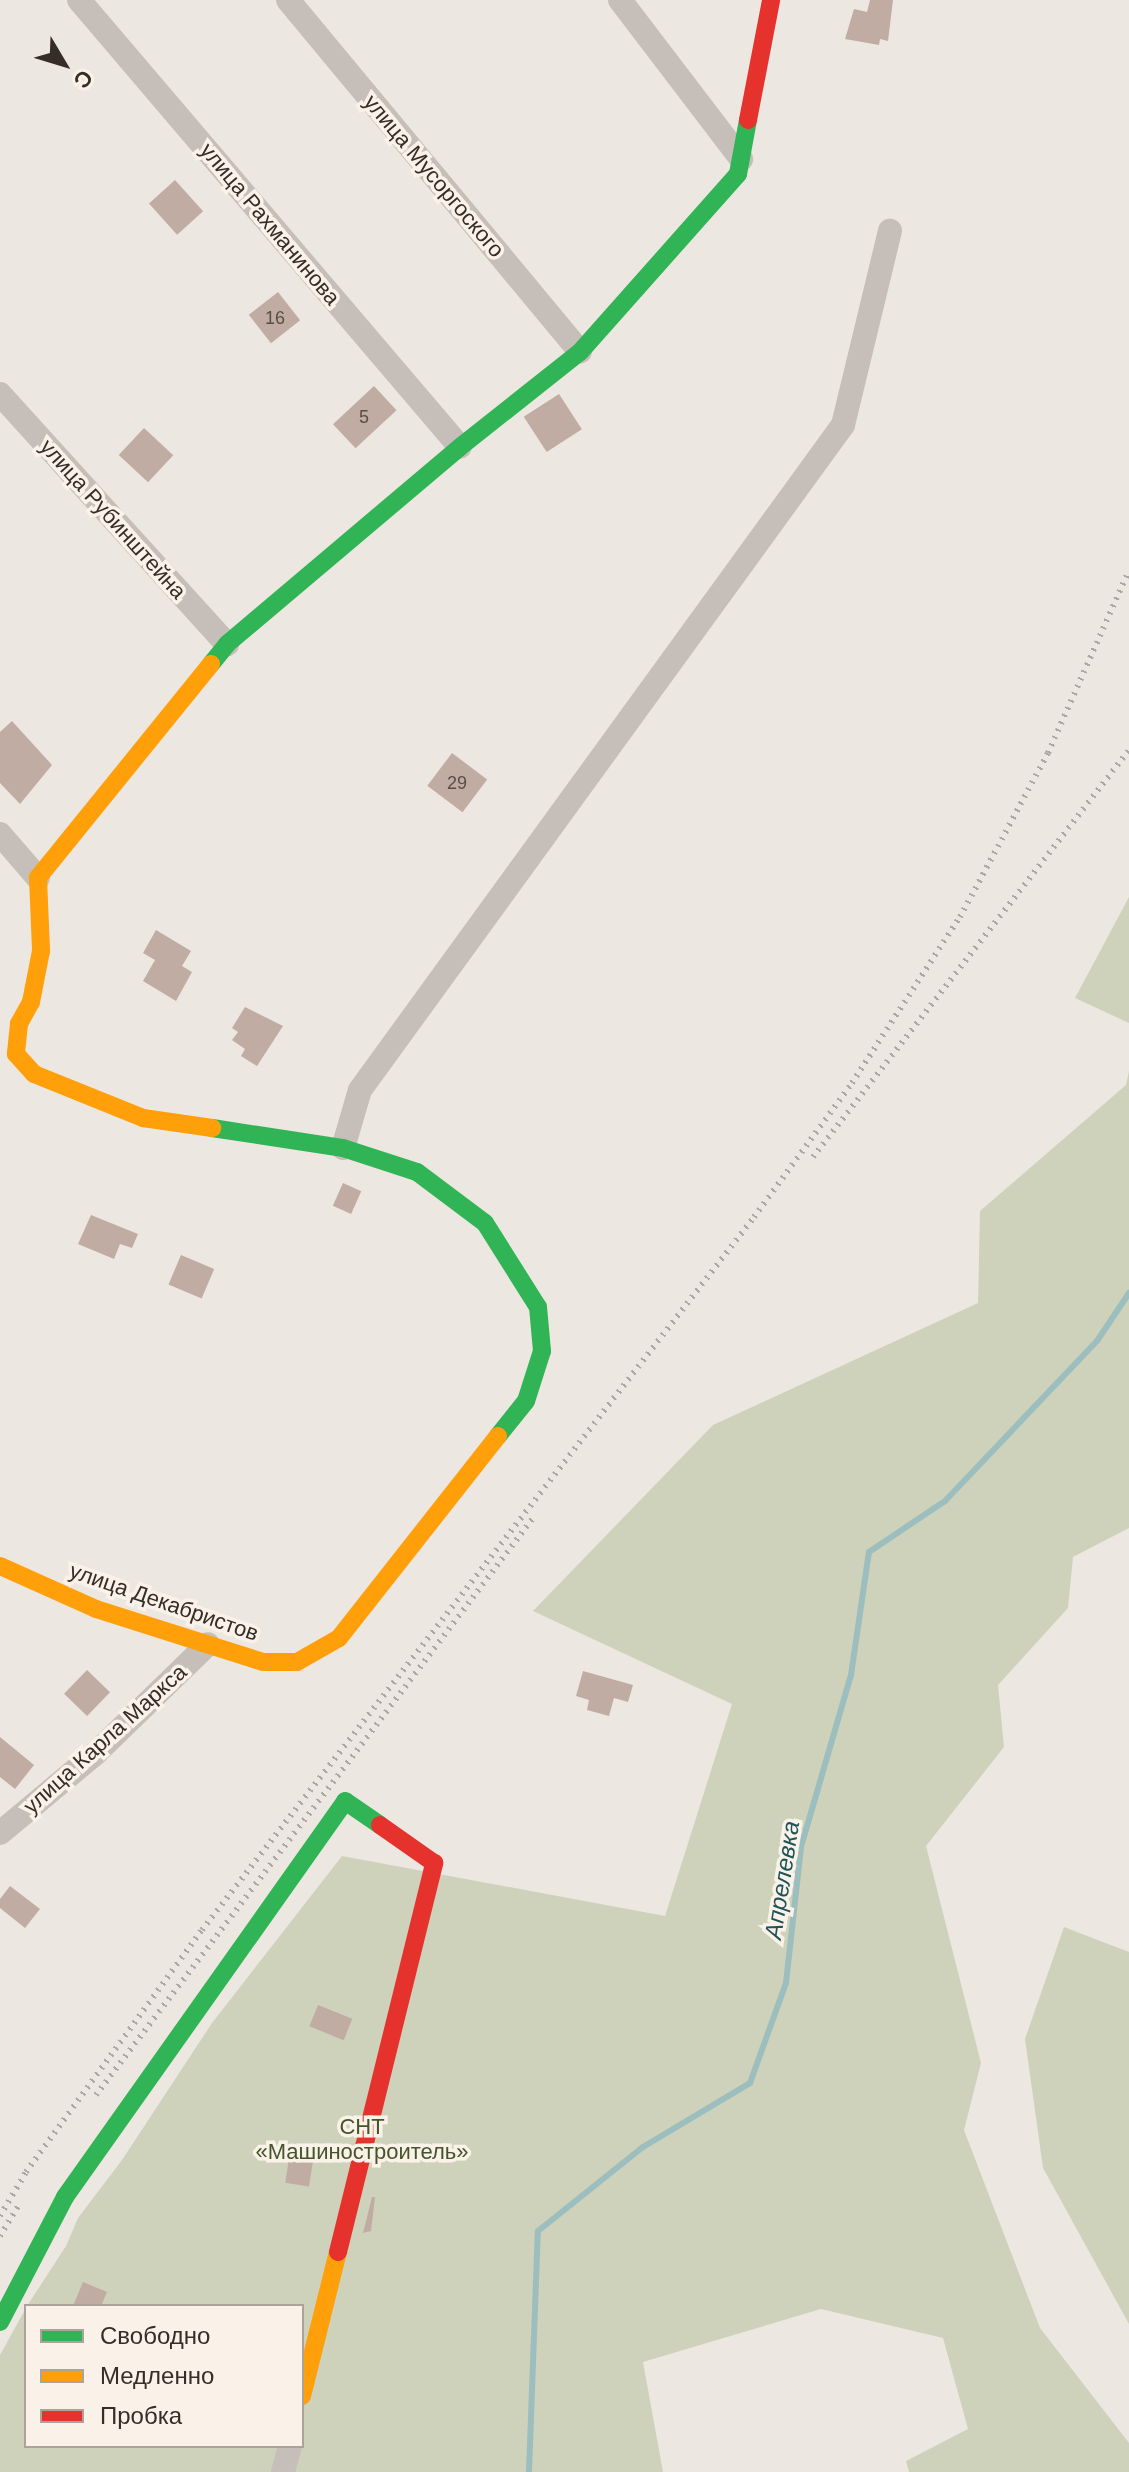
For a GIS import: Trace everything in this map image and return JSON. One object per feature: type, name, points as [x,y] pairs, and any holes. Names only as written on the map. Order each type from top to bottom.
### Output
[{"type":"street","name":"улица Рахманинова","points":[[79,0],[460,447]]},
{"type":"street","name":"улица Мусоргоского","points":[[288,0],[580,352]]},
{"type":"street","points":[[620,0],[741,159]]},
{"type":"street","points":[[0,834],[38,878],[227,644],[460,447],[580,352],[738,174],[771,0]]},
{"type":"street","points":[[343,1148],[360,1090],[843,425],[890,231]]},
{"type":"street","name":"улица Рубинштейна","points":[[0,394],[227,644]]},
{"type":"street","name":"улица Декабристов","points":[[0,1566],[96,1609],[263,1662],[297,1662],[312,1650],[339,1638],[526,1401],[542,1351],[538,1307],[485,1223],[417,1172],[343,1148],[143,1118],[34,1074],[16,1054],[19,1024],[31,1002],[41,951],[38,878]]},
{"type":"street","name":"улица Карла Маркса","points":[[0,1833],[96,1753],[208,1644]]},
{"type":"street","points":[[0,2322],[65,2197],[345,1801],[434,1863],[304,2388]]},
{"type":"street","points":[[283,2472],[289,2448]]},
{"type":"green space","points":[[1129,897],[1129,1023],[1075,998]]},
{"type":"green space","name":"СНТ «Машиностроитель»","points":[[1129,1071],[1129,1528],[1073,1557],[1068,1608],[998,1685],[1004,1747],[926,1846],[981,2063],[964,2130],[1040,2328],[1129,2443],[1129,2472],[909,2472],[906,2461],[968,2429],[943,2338],[821,2309],[643,2362],[663,2472],[0,2472],[0,2355],[24,2312],[24,2448],[304,2448],[304,2304],[28,2304],[66,2246],[78,2218],[122,2160],[212,2023],[342,1856],[665,1916],[732,1704],[533,1611],[713,1425],[978,1303],[980,1211],[1126,1085]]},
{"type":"green space","points":[[1064,1927],[1129,1952],[1129,2324],[1043,2168],[1025,2039]]},
{"type":"building","points":[[870,0],[893,0],[888,41],[880,39],[879,45],[845,39],[854,9],[867,12]]},
{"type":"building","points":[[175,180],[203,211],[177,235],[149,203]]},
{"type":"building","points":[[278,292],[300,320],[271,343],[249,315]]},
{"type":"building","points":[[374,386],[397,410],[356,448],[333,424]]},
{"type":"building","points":[[559,394],[582,429],[547,452],[524,417]]},
{"type":"building","points":[[144,428],[173,455],[148,482],[119,455]]},
{"type":"building","points":[[12,721],[52,765],[20,804],[0,783],[0,732]]},
{"type":"building","points":[[452,753],[487,779],[462,812],[427,786]]},
{"type":"building","points":[[156,930],[191,951],[182,966],[192,972],[176,1001],[143,981],[155,960],[143,953]]},
{"type":"building","points":[[245,1007],[283,1026],[257,1066],[241,1056],[245,1049],[232,1040],[238,1032],[232,1028]]},
{"type":"building","points":[[343,1183],[361,1191],[351,1214],[333,1206]]},
{"type":"building","points":[[91,1215],[138,1234],[132,1248],[120,1244],[114,1259],[78,1244]]},
{"type":"building","points":[[181,1255],[214,1269],[202,1299],[168,1284]]},
{"type":"building","points":[[87,1670],[110,1692],[87,1716],[64,1694]]},
{"type":"building","points":[[583,1671],[633,1685],[628,1702],[614,1698],[609,1716],[587,1710],[589,1700],[576,1696]]},
{"type":"building","points":[[0,1737],[34,1765],[15,1789],[0,1777]]},
{"type":"building","points":[[10,1886],[40,1909],[25,1928],[0,1908],[0,1899]]},
{"type":"building","points":[[318,2005],[352,2019],[344,2040],[309,2026]]},
{"type":"building","points":[[289,2159],[313,2163],[309,2186],[285,2183]]},
{"type":"building","points":[[372,2197],[375,2197],[371,2231],[363,2233]]},
{"type":"building","points":[[83,2282],[107,2292],[102,2304],[74,2304]]},
{"type":"waterway","name":"Апрелевка","points":[[529,2472],[538,2231],[643,2147],[750,2083],[786,1983],[801,1847],[851,1675],[869,1552],[945,1501],[1097,1341],[1129,1293]]},
{"type":"railway","points":[[0,2216],[26,2172],[202,1930],[754,1217],[852,1083],[960,917],[1048,753],[1129,570]]},
{"type":"railway","points":[[813,1157],[1129,750]]},
{"type":"railway","points":[[96,2095],[533,1518]]},
{"type":"railway","points":[[0,2236],[18,2206]]},
{"type":"traffic: fast","points":[[211,664],[227,644],[460,447],[580,352],[738,174],[748,120]]},
{"type":"traffic: fast","points":[[212,1128],[343,1148],[417,1172],[485,1223],[538,1307],[542,1351],[526,1401],[498,1436]]},
{"type":"traffic: fast","points":[[0,2322],[65,2197],[345,1801],[380,1825]]},
{"type":"traffic: slow","points":[[211,664],[38,878],[41,951],[31,1002],[19,1024],[16,1054],[34,1074],[143,1118],[212,1128]]},
{"type":"traffic: slow","points":[[0,1566],[96,1609],[263,1662],[297,1662],[339,1638],[498,1436]]},
{"type":"traffic: slow","points":[[304,2388],[338,2252]]},
{"type":"traffic: jam","points":[[748,120],[771,0]]},
{"type":"traffic: jam","points":[[338,2252],[434,1863],[380,1825]]}]
